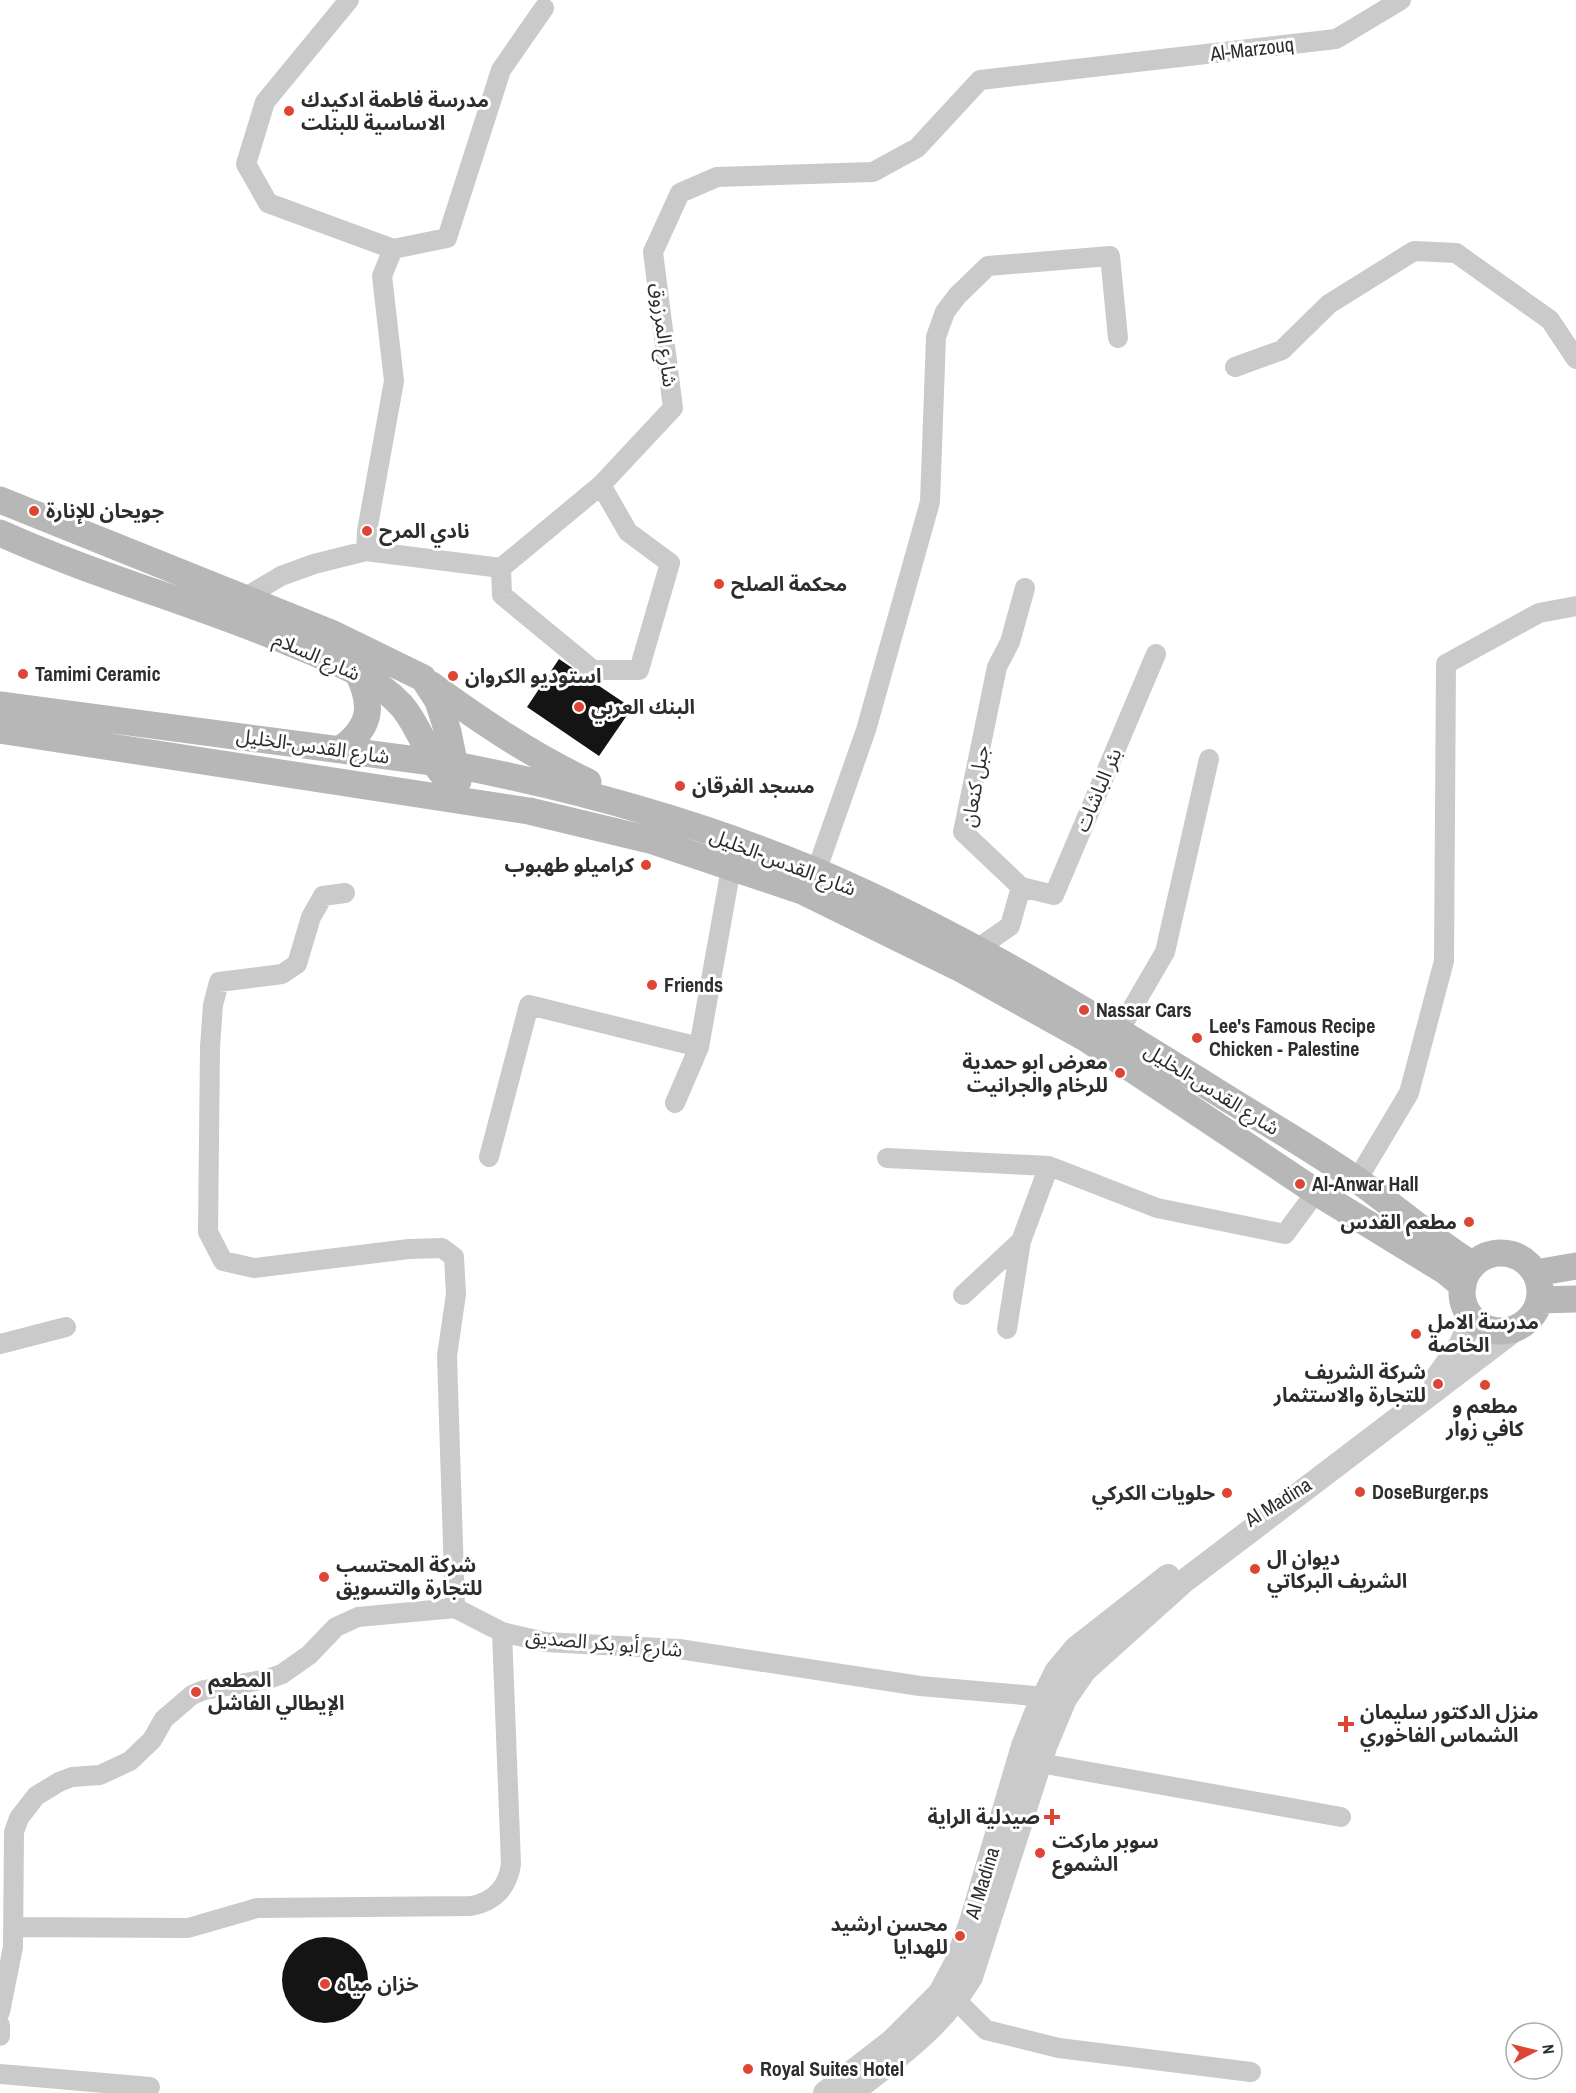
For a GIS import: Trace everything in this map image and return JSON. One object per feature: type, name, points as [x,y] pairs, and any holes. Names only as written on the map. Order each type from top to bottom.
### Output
[{"type":"main road","name":"شارع السلام","points":[[0,500],[239,609],[380,686],[402,707],[444,764],[461,800]]},
{"type":"main road","name":"شارع السلام","points":[[0,533],[33,548],[239,609],[331,633],[423,678],[489,727],[548,763],[663,817]]},
{"type":"main road","points":[[340,750],[362,729],[368,712],[368,693],[358,673]]},
{"type":"main road","name":"شارع السلام","points":[[423,678],[438,701],[444,764]]},
{"type":"main road","name":"شارع القدس-الخليل","points":[[0,705],[444,764],[586,794],[663,817],[816,872],[899,909],[977,949],[1119,1031],[1357,1180],[1468,1276]]},
{"type":"main road","name":"شارع القدس-الخليل","points":[[0,730],[529,811],[650,840],[802,891],[983,981],[1087,1039],[1316,1192],[1445,1271],[1468,1276]]},
{"type":"main road","points":[[1494,1253],[1506,1253],[1528,1263],[1535,1273],[1540,1300],[1535,1312],[1517,1328],[1505,1331],[1492,1330],[1472,1318],[1463,1297],[1468,1276],[1494,1253]]},
{"type":"main road","points":[[1535,1273],[1576,1266]]},
{"type":"main road","points":[[1540,1300],[1576,1299]]},
{"type":"street","points":[[349,0],[265,102],[246,164],[268,203],[393,249],[447,238],[501,70],[544,8]]},
{"type":"street","name":"Al-Marzouq","points":[[1092,68],[1336,39],[1401,0]]},
{"type":"street","name":"شارع المرزوق","points":[[501,568],[601,485],[673,408],[653,252],[680,193],[717,177],[873,172],[917,148],[980,80],[1092,68]]},
{"type":"street","points":[[366,551],[394,381],[382,276],[393,249]]},
{"type":"street","points":[[1235,366],[1282,350],[1329,303],[1414,251],[1456,253],[1550,320],[1576,359]]},
{"type":"street","points":[[816,872],[866,730],[930,502],[936,338],[945,312],[957,296],[988,266],[1110,256],[1118,338]]},
{"type":"street","points":[[239,609],[281,576],[314,564],[366,551],[501,568],[502,595],[593,670],[639,670],[670,563],[628,532],[601,485]]},
{"type":"street","name":"جبل كنعان","points":[[1021,887],[963,832],[997,667],[1010,642],[1025,588]]},
{"type":"street","points":[[1357,1180],[1409,1093],[1444,961],[1446,664],[1539,613],[1576,606]]},
{"type":"street","name":"بئر الباشات","points":[[1021,887],[1054,895],[1156,654]]},
{"type":"street","points":[[1119,1031],[1166,952],[1209,759]]},
{"type":"street","points":[[675,1103],[699,1047],[731,868]]},
{"type":"street","points":[[977,949],[1010,926],[1021,887]]},
{"type":"street","points":[[0,2012],[13,1947],[14,1832],[27,1806],[46,1788],[72,1777],[100,1775],[117,1769],[142,1752],[164,1719],[192,1695],[204,1690],[268,1679],[282,1674],[295,1666],[336,1627],[347,1621],[371,1615],[455,1608],[447,1356],[456,1294],[454,1257],[442,1248],[409,1249],[254,1268],[223,1261],[208,1232],[210,1047],[213,1005],[219,982],[282,974],[297,964],[311,917],[323,896],[345,893]]},
{"type":"street","points":[[489,1157],[530,1005],[699,1047]]},
{"type":"street","points":[[887,1158],[1049,1166],[1157,1208],[1285,1234],[1316,1192]]},
{"type":"street","points":[[1007,1329],[1021,1241],[1049,1166]]},
{"type":"street","points":[[963,1295],[1021,1241]]},
{"type":"street","points":[[1399,1418],[1444,1372],[1461,1344],[1472,1318]]},
{"type":"street","points":[[0,1344],[66,1327]]},
{"type":"street","points":[[1399,1418],[1517,1328]]},
{"type":"street","name":"Al Madina","points":[[851,2093],[913,2046],[950,1994],[956,1963],[971,1922],[1023,1746],[1055,1698],[1167,1596],[1318,1477],[1399,1418]]},
{"type":"street","name":"شارع أبو بكر الصديق","points":[[455,1608],[502,1632],[546,1642],[678,1649],[920,1686],[1055,1698]]},
{"type":"street","points":[[13,1927],[188,1928],[257,1908],[471,1906],[486,1902],[504,1886],[511,1864],[502,1632]]},
{"type":"street","name":"Al Madina","points":[[825,2093],[971,1977],[1040,1763],[1055,1698]]},
{"type":"street","points":[[1040,1763],[1341,1817]]},
{"type":"street","points":[[950,1994],[986,2030],[1049,2045],[1251,2072]]},
{"type":"street","points":[[0,2025],[0,2036]]},
{"type":"street","points":[[0,2074],[150,2087]]},
{"type":"building","name":"البنك العربي","points":[[559,659],[632,708],[599,756],[527,707]]},
{"type":"building","name":"خزان مياه","points":[[325,1937],[341,1941],[355,1950],[364,1964],[368,1980],[364,1996],[355,2010],[341,2019],[325,2023],[309,2019],[295,2010],[286,1996],[282,1980],[286,1964],[295,1950],[309,1941]]},
{"type":"place","name":"مدرسة فاطمة ادكيدك الاساسية للبنلت","points":[[289,111]]},
{"type":"place","name":"جويحان للإنارة","points":[[34,511]]},
{"type":"place","name":"نادي المرح","points":[[367,531]]},
{"type":"place","name":"محكمة الصلح","points":[[719,584]]},
{"type":"place","name":"Tamimi Ceramic","points":[[23,674]]},
{"type":"place","name":"استوديو الكروان","points":[[453,676]]},
{"type":"place","name":"البنك العربي","points":[[579,707]]},
{"type":"place","name":"مسجد الفرقان","points":[[680,786]]},
{"type":"place","name":"كراميلو طهبوب","points":[[646,865]]},
{"type":"place","name":"Friends","points":[[652,985]]},
{"type":"place","name":"Nassar Cars","points":[[1084,1010]]},
{"type":"place","name":"Lee's Famous Recipe Chicken - Palestine","points":[[1197,1038]]},
{"type":"place","name":"معرض ابو حمدية للرخام والجرانيت","points":[[1120,1073]]},
{"type":"place","name":"Al-Anwar Hall","points":[[1300,1184]]},
{"type":"place","name":"مطعم القدس","points":[[1469,1222]]},
{"type":"place","name":"مدرسة الامل الخاصة","points":[[1416,1334]]},
{"type":"place","name":"شركة الشريف للتجارة والاستثمار","points":[[1438,1384]]},
{"type":"place","name":"مطعم و كافي زوار","points":[[1485,1385]]},
{"type":"place","name":"DoseBurger.ps","points":[[1360,1492]]},
{"type":"place","name":"حلويات الكركي","points":[[1227,1493]]},
{"type":"place","name":"ديوان ال الشريف البركاتي","points":[[1255,1569]]},
{"type":"place","name":"شركة المحتسب للتجارة والتسويق","points":[[324,1577]]},
{"type":"place","name":"المطعم الإيطالي الفاشل","points":[[196,1692]]},
{"type":"place","name":"منزل الدكتور سليمان الشماس الفاخوري","points":[[1346,1724]]},
{"type":"place","name":"صيدلية الراية","points":[[1052,1817]]},
{"type":"place","name":"سوبر ماركت الشموع","points":[[1040,1853]]},
{"type":"place","name":"محسن ارشيد للهدايا","points":[[960,1936]]},
{"type":"place","name":"خزان مياه","points":[[325,1984]]},
{"type":"place","name":"Royal Suites Hotel","points":[[748,2069]]}]
